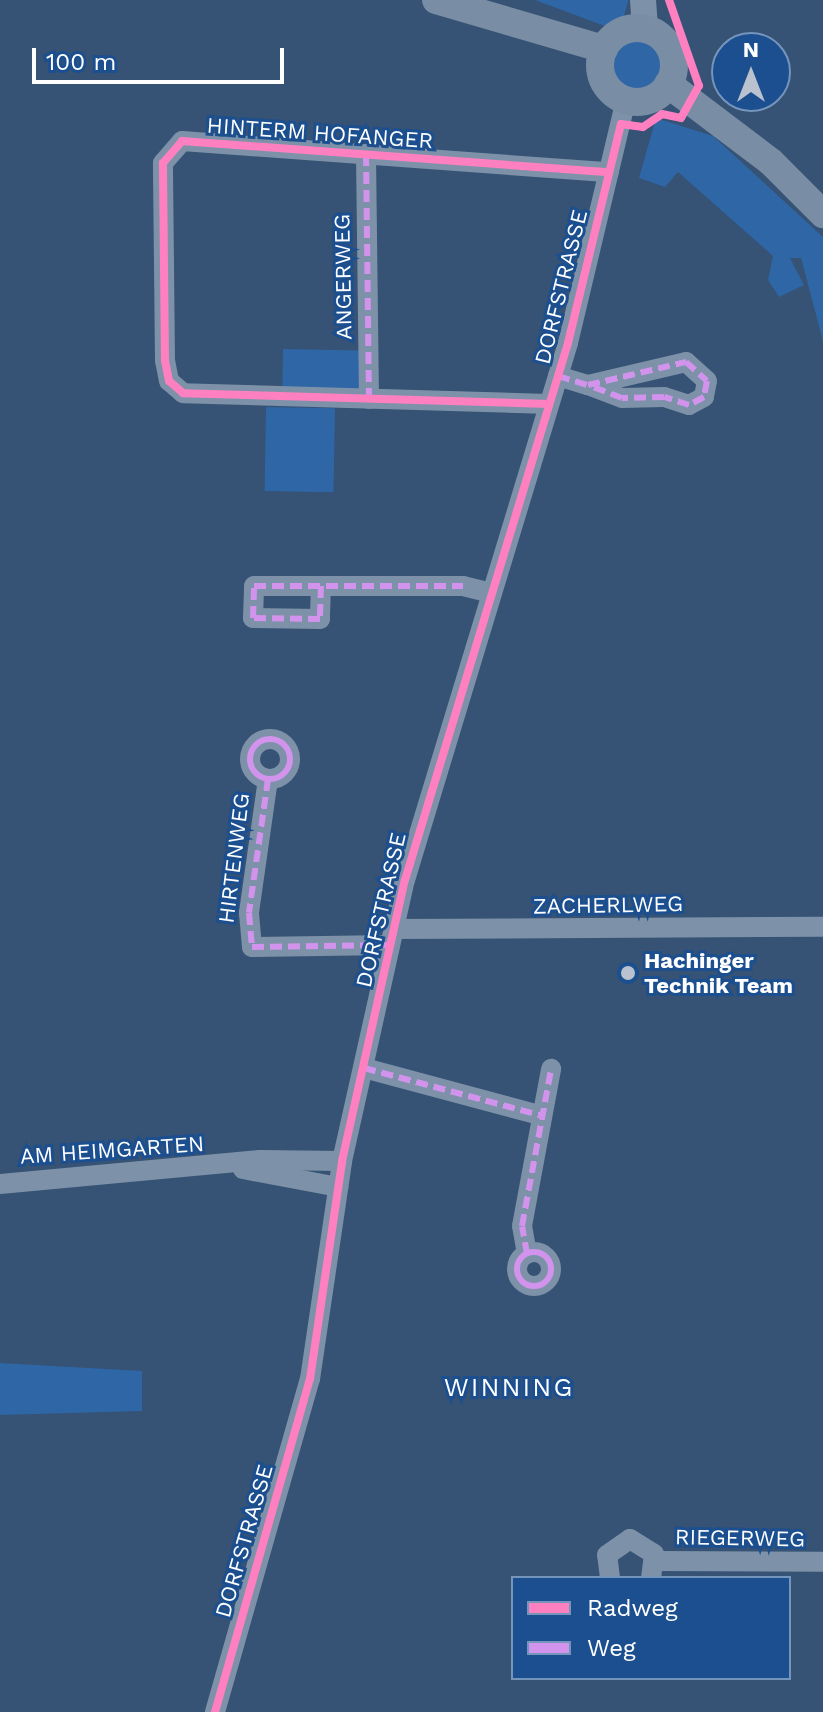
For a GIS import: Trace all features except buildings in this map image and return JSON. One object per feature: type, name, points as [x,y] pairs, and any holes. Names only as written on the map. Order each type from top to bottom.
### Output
[{"type":"main road","points":[[436,0],[604,49]]},
{"type":"main road","points":[[645,29],[672,51],[668,84],[650,99],[626,100],[604,80],[604,49],[617,34],[645,29]]},
{"type":"main road","points":[[668,84],[754,148],[823,214]]},
{"type":"street","points":[[643,0],[645,29]]},
{"type":"street","name":"DORFSTRASSE","points":[[215,1712],[310,1379],[342,1161],[392,937],[487,592],[558,376],[626,100]]},
{"type":"street","name":"HINTERM HOFANGER","points":[[549,404],[200,398],[169,381],[163,163],[182,141],[609,172]]},
{"type":"street","name":"ANGERWEG","points":[[366,154],[369,399]]},
{"type":"street","name":"DORFSTRASSE","points":[[558,376],[622,398],[664,397],[689,405],[704,397],[707,381],[686,362],[588,385]]},
{"type":"street","points":[[321,586],[487,592]]},
{"type":"street","name":"HIRTENWEG","points":[[268,779],[249,913],[252,947],[392,937]]},
{"type":"street","name":"ZACHERLWEG","points":[[392,937],[823,927]]},
{"type":"street","points":[[364,1068],[540,1115]]},
{"type":"street","points":[[527,1254],[522,1226],[540,1115],[551,1069]]},
{"type":"street","name":"AM HEIMGARTEN","points":[[0,1184],[227,1166],[342,1161]]},
{"type":"street","name":"AM HEIMGARTEN","points":[[227,1166],[338,1187]]},
{"type":"street","name":"RIEGERWEG","points":[[610,1576],[607,1555],[623,1540],[644,1543],[654,1570],[823,1562]]},
{"type":"shaded area","points":[[535,0],[628,1],[623,20],[610,28]]},
{"type":"shaded area","points":[[639,38],[658,46],[666,65],[658,84],[639,92],[620,84],[612,65],[620,46]]},
{"type":"shaded area","points":[[656,118],[713,136],[823,237],[823,341],[801,258],[790,258],[804,285],[779,297],[768,280],[773,256],[678,172],[665,187],[639,178]]},
{"type":"shaded area","points":[[283,349],[362,350],[361,389],[282,388]]},
{"type":"shaded area","points":[[266,407],[335,408],[334,492],[265,491]]},
{"type":"shaded area","points":[[0,1363],[142,1371],[142,1411],[0,1415]]},
{"type":"marked path","points":[[366,154],[369,399]]},
{"type":"marked path","points":[[558,376],[588,385],[686,362],[707,381],[704,397],[689,405],[664,397],[622,398],[588,385]]},
{"type":"marked path","points":[[321,586],[320,619],[253,618],[254,586],[463,586]]},
{"type":"marked path","points":[[270,739],[284,745],[290,759],[284,773],[270,779],[256,773],[250,759],[256,745],[270,739]]},
{"type":"marked path","points":[[268,779],[249,913],[252,947],[390,945]]},
{"type":"marked path","points":[[364,1068],[540,1115]]},
{"type":"marked path","points":[[527,1254],[522,1226],[551,1069]]},
{"type":"marked path","points":[[534,1252],[546,1257],[551,1269],[546,1281],[534,1286],[522,1281],[517,1269],[522,1257],[534,1252]]},
{"type":"cycle path","points":[[215,1712],[310,1379],[342,1161],[405,880],[568,343],[621,124],[643,127],[662,114],[681,118],[699,86],[669,0]]},
{"type":"cycle path","points":[[549,404],[183,393],[169,381],[165,361],[163,163],[182,141],[609,172]]},
{"type":"place","name":"Hachinger Technik Team","points":[[628,973]]},
{"type":"district","name":"WINNING","points":[[509,1388]]}]
